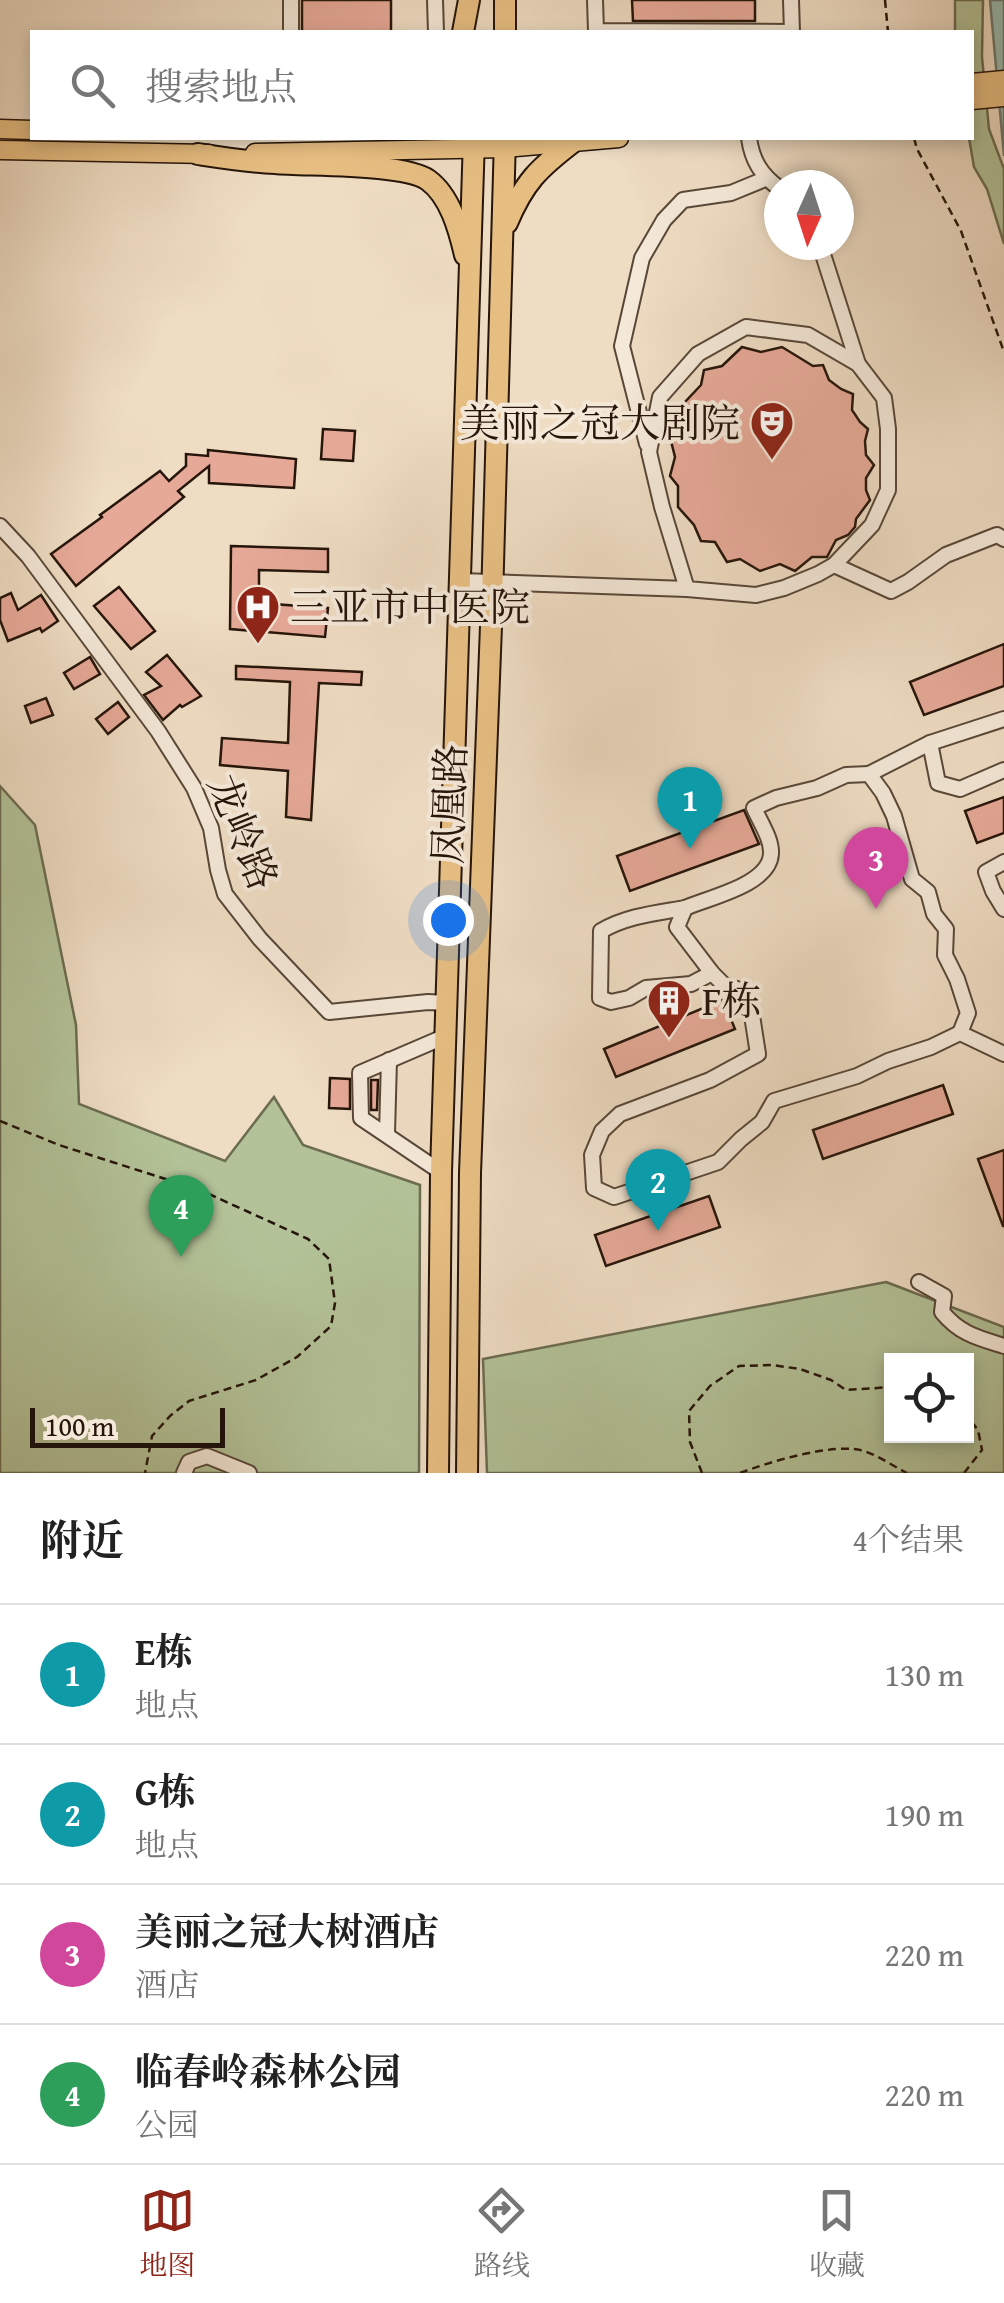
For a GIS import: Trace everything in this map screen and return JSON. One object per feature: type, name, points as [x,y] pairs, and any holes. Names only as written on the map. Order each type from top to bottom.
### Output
[{"type":"highway","points":[[464,30],[472,0]]},
{"type":"highway","points":[[472,0],[474,30]]},
{"type":"highway","points":[[505,0],[505,30]]},
{"type":"highway","points":[[502,234],[518,196],[534,174],[573,142]]},
{"type":"highway","name":"凤凰路","points":[[438,1473],[442,1172],[474,143]]},
{"type":"highway","name":"凤凰路","points":[[469,1473],[470,1173],[505,143]]},
{"type":"highway","points":[[198,154],[234,160],[374,168],[425,177],[449,206],[460,235],[470,294]]},
{"type":"highway","points":[[442,1172],[470,1173]]},
{"type":"main road","points":[[974,83],[1004,80]]},
{"type":"main road","points":[[974,100],[1004,97]]},
{"type":"main road","points":[[0,129],[30,130]]},
{"type":"main road","points":[[0,150],[198,154],[442,150],[474,143],[596,140]]},
{"type":"street","points":[[291,0],[291,30]]},
{"type":"street","points":[[435,0],[436,30]]},
{"type":"street","points":[[595,0],[596,30]]},
{"type":"street","points":[[791,0],[792,30]]},
{"type":"street","points":[[749,140],[751,154],[764,175]]},
{"type":"street","points":[[687,589],[662,508],[622,346],[642,258],[664,220],[684,200],[732,194],[764,179]]},
{"type":"street","points":[[462,581],[756,594],[784,588],[834,565],[872,525],[888,490],[888,430],[884,398],[858,364],[825,260]]},
{"type":"street","points":[[650,452],[660,397],[698,354],[746,327],[808,335],[858,364]]},
{"type":"street","name":"龙岭路","points":[[0,526],[28,556],[167,745],[194,788],[211,828],[225,894],[260,940],[329,1012],[428,1002],[447,1004]]},
{"type":"street","points":[[834,565],[890,591],[946,556],[997,535],[1004,540]]},
{"type":"street","points":[[712,973],[691,984],[646,988],[611,1002],[600,998],[600,932],[641,915],[685,908],[764,874],[771,856],[769,842],[754,808],[846,775],[869,774],[930,743],[1004,719]]},
{"type":"street","points":[[930,743],[938,783],[960,789],[1004,770]]},
{"type":"street","points":[[685,908],[676,926],[724,985],[740,990],[751,1010],[758,1054],[710,1080],[620,1114],[602,1131],[592,1155],[594,1188],[614,1197],[718,1162],[762,1122],[774,1101],[857,1076],[960,1033],[968,1013],[958,979],[945,954],[946,930],[934,914],[928,892],[912,879],[894,816],[869,774]]},
{"type":"street","points":[[1004,862],[986,872],[1004,909]]},
{"type":"street","points":[[960,1033],[1004,1054]]},
{"type":"street","points":[[442,1172],[361,1118],[360,1073],[446,1036]]},
{"type":"street","points":[[386,1133],[389,1060]]},
{"type":"street","points":[[920,1282],[944,1296],[942,1312],[954,1326],[1004,1346]]},
{"type":"street","points":[[184,1473],[189,1462],[207,1456],[249,1473]]},
{"type":"path","points":[[884,0],[888,30]]},
{"type":"path","points":[[915,140],[961,231],[1004,352]]},
{"type":"path","points":[[0,1121],[59,1145],[200,1190],[308,1239],[329,1259],[334,1303],[332,1326],[297,1357],[256,1380],[189,1401],[152,1436],[145,1473]]},
{"type":"path","points":[[702,1473],[690,1442],[689,1411],[710,1386],[739,1366],[800,1369],[846,1390],[884,1387]]},
{"type":"path","points":[[964,1473],[982,1450],[974,1425]]},
{"type":"path","points":[[740,1473],[767,1462],[837,1449],[863,1451],[907,1473]]},
{"type":"green space","points":[[955,0],[983,0],[982,57],[989,129],[1004,169],[1004,244],[987,189],[974,167],[969,140],[974,140],[974,30],[955,30]]},
{"type":"green space","points":[[0,786],[35,825],[76,1025],[79,1104],[225,1161],[274,1097],[303,1145],[420,1185],[419,1473],[0,1473]]},
{"type":"green space","points":[[886,1282],[1004,1327],[1004,1473],[487,1473],[483,1359]]},
{"type":"water","points":[[990,0],[1004,0],[1004,156]]},
{"type":"building","points":[[302,0],[391,0],[391,30],[302,30]]},
{"type":"building","points":[[632,0],[755,0],[755,21],[633,21]]},
{"type":"building","name":"美丽之冠大剧院","points":[[742,347],[761,352],[782,347],[813,366],[823,365],[829,380],[853,394],[852,410],[868,429],[866,455],[874,465],[866,478],[870,500],[856,519],[855,527],[836,540],[827,557],[812,557],[795,571],[780,564],[760,571],[740,559],[727,562],[715,542],[701,541],[694,525],[678,507],[678,486],[670,476],[675,457],[670,437],[681,421],[684,403],[701,385],[704,370],[722,366]]},
{"type":"building","points":[[323,429],[355,431],[353,461],[321,459]]},
{"type":"building","points":[[208,450],[296,459],[294,488],[209,483],[209,466],[178,491],[184,497],[76,586],[51,554],[160,471],[169,481],[186,466],[186,454],[208,456]]},
{"type":"building","points":[[231,546],[328,549],[328,572],[259,570],[259,603],[328,608],[325,637],[230,629]]},
{"type":"building","points":[[119,587],[155,631],[131,649],[94,606]]},
{"type":"building","points":[[11,593],[18,610],[41,595],[58,621],[42,632],[40,628],[8,641],[0,620],[0,598]]},
{"type":"building","points":[[1004,644],[1004,686],[924,715],[910,682]]},
{"type":"building","points":[[167,655],[201,696],[180,705],[163,720],[144,695],[161,686],[146,672]]},
{"type":"building","points":[[90,657],[100,674],[74,689],[64,673]]},
{"type":"building","points":[[236,666],[362,672],[361,685],[319,683],[311,820],[286,817],[288,771],[220,765],[222,738],[288,743],[290,682],[236,679]]},
{"type":"building","points":[[46,698],[53,715],[31,723],[25,706]]},
{"type":"building","points":[[118,702],[129,717],[108,734],[96,719]]},
{"type":"building","points":[[1004,797],[1004,833],[977,843],[965,811]]},
{"type":"building","points":[[744,810],[759,844],[630,891],[617,856]]},
{"type":"building","name":"F栋","points":[[723,1000],[735,1029],[616,1077],[604,1049]]},
{"type":"building","points":[[330,1078],[350,1079],[350,1109],[329,1108]]},
{"type":"building","points":[[371,1080],[378,1080],[377,1110],[371,1110]]},
{"type":"building","points":[[943,1085],[953,1114],[823,1159],[813,1130]]},
{"type":"building","points":[[1004,1150],[1004,1226],[1003,1226],[978,1159]]},
{"type":"building","points":[[709,1196],[720,1227],[606,1266],[595,1235]]},
{"type":"place","name":"美丽之冠大剧院","points":[[772,461]]},
{"type":"place","name":"三亚市中医院","points":[[258,645]]},
{"type":"place","name":"E栋","points":[[690,849]]},
{"type":"place","name":"美丽之冠大树酒店","points":[[876,909]]},
{"type":"place","name":"F栋","points":[[669,1039]]},
{"type":"place","name":"G栋","points":[[658,1231]]},
{"type":"place","name":"临春岭森林公园","points":[[181,1257]]}]
